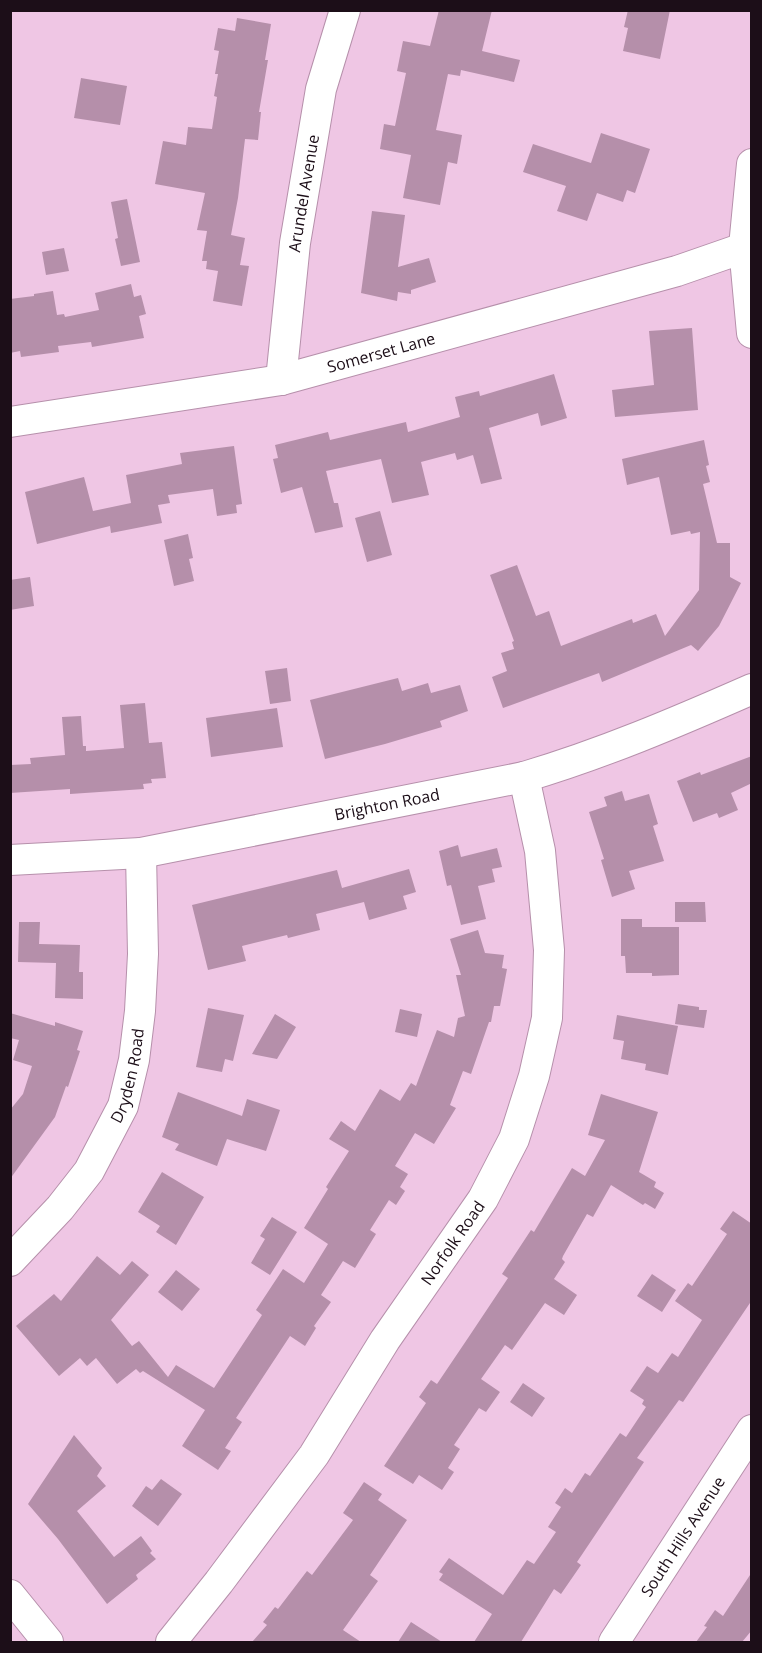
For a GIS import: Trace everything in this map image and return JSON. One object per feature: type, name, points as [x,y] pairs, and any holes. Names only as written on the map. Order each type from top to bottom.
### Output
[{"type":"street","name":"Arundel Avenue","points":[[281,381],[295,243],[321,89],[345,10]]},
{"type":"street","points":[[752,164],[748,246],[752,333]]},
{"type":"street","name":"Somerset Lane","points":[[10,422],[281,381],[677,271],[748,246]]},
{"type":"street","name":"Brighton Road","points":[[10,860],[141,853],[524,777],[576,761],[752,689]]},
{"type":"street","name":"Norfolk Road","points":[[171,1642],[314,1455],[385,1340],[483,1199],[514,1139],[534,1076],[547,1018],[549,951],[540,851],[524,777]]},
{"type":"street","name":"Dryden Road","points":[[10,1261],[60,1208],[89,1171],[123,1106],[134,1060],[140,1011],[143,954],[141,853]]},
{"type":"street","name":"South Hills Avenue","points":[[614,1642],[752,1430]]},
{"type":"street","points":[[10,1595],[48,1642]]},
{"type":"building","points":[[439,10],[492,10],[482,51],[520,60],[514,82],[461,70],[460,76],[448,74],[436,130],[462,135],[457,164],[448,162],[440,205],[403,198],[411,155],[380,149],[384,124],[395,126],[406,73],[397,71],[403,41],[430,46]]},
{"type":"building","points":[[628,10],[670,10],[660,59],[623,51],[628,28],[624,27]]},
{"type":"building","points":[[237,18],[271,24],[265,60],[268,60],[259,112],[261,112],[258,140],[245,139],[231,235],[245,238],[240,265],[249,266],[242,306],[213,301],[218,271],[206,269],[207,261],[202,261],[207,231],[197,230],[205,193],[155,184],[163,141],[186,145],[188,127],[212,129],[217,97],[214,96],[219,51],[214,50],[218,28],[235,31]]},
{"type":"building","points":[[81,78],[127,86],[120,125],[74,118]]},
{"type":"building","points":[[601,133],[650,149],[635,193],[627,190],[623,202],[597,193],[587,221],[557,211],[566,186],[523,172],[533,144],[591,163]]},
{"type":"building","points":[[127,199],[140,262],[121,266],[111,202]]},
{"type":"building","points":[[372,211],[405,215],[398,267],[429,258],[436,282],[411,290],[411,294],[398,292],[397,301],[361,293]]},
{"type":"building","points":[[64,248],[69,271],[46,275],[42,252]]},
{"type":"building","points":[[131,284],[134,297],[141,295],[146,314],[139,316],[144,338],[92,347],[91,342],[58,346],[59,352],[21,357],[20,351],[10,353],[10,299],[53,291],[57,315],[64,314],[65,317],[99,310],[95,293]]},
{"type":"building","points":[[692,328],[698,410],[615,417],[612,390],[654,385],[649,331]]},
{"type":"building","points":[[554,374],[567,418],[541,426],[538,413],[489,428],[502,479],[481,484],[473,455],[457,460],[455,453],[421,462],[429,495],[392,503],[381,459],[326,471],[334,503],[338,503],[343,527],[315,533],[302,487],[281,493],[273,459],[278,458],[275,445],[328,432],[330,440],[406,422],[408,432],[460,417],[455,397],[479,391],[480,396]]},
{"type":"building","points":[[704,440],[710,482],[703,484],[717,543],[730,543],[730,577],[741,583],[719,626],[698,651],[691,645],[602,682],[599,673],[503,708],[492,677],[507,671],[501,653],[514,649],[512,642],[514,641],[490,575],[517,565],[536,616],[549,611],[561,646],[632,619],[633,623],[656,614],[665,636],[699,590],[700,532],[691,534],[690,531],[671,535],[659,477],[627,485],[622,459]]},
{"type":"building","points":[[234,446],[242,504],[236,505],[237,513],[217,516],[213,489],[168,495],[170,503],[158,505],[162,523],[111,533],[110,526],[37,544],[25,492],[84,477],[93,511],[131,503],[126,475],[182,464],[180,453]]},
{"type":"building","points":[[380,511],[392,555],[367,562],[355,518]]},
{"type":"building","points":[[188,534],[193,558],[189,559],[194,581],[174,586],[164,540]]},
{"type":"building","points":[[30,577],[34,606],[10,610],[10,580]]},
{"type":"building","points":[[287,668],[291,701],[270,704],[265,671]]},
{"type":"building","points":[[398,678],[402,691],[428,683],[431,693],[460,685],[468,711],[440,721],[442,727],[325,759],[310,700]]},
{"type":"building","points":[[145,703],[149,743],[162,742],[166,778],[151,779],[152,783],[143,784],[144,789],[70,794],[70,789],[10,793],[10,765],[31,764],[30,758],[65,755],[62,717],[81,716],[83,746],[86,746],[86,751],[124,748],[120,705]]},
{"type":"building","points":[[277,708],[283,747],[211,757],[206,718]]},
{"type":"building","points":[[752,756],[752,783],[731,793],[738,810],[719,818],[717,813],[693,822],[677,781],[700,772],[701,775]]},
{"type":"building","points":[[622,791],[625,801],[649,794],[658,824],[653,826],[664,861],[629,871],[635,889],[612,897],[601,860],[604,859],[589,812],[607,806],[604,797]]},
{"type":"building","points":[[458,845],[461,857],[497,848],[502,867],[492,869],[495,882],[478,886],[486,919],[461,925],[451,885],[447,886],[439,851]]},
{"type":"building","points":[[409,869],[416,892],[403,896],[407,909],[369,920],[364,902],[316,914],[320,930],[242,946],[246,961],[208,970],[192,905],[337,870],[342,888]]},
{"type":"building","points":[[675,902],[705,902],[706,922],[675,922]]},
{"type":"building","points":[[621,919],[642,919],[642,927],[679,927],[679,975],[652,976],[652,973],[626,973],[625,956],[621,956]]},
{"type":"building","points":[[19,922],[40,922],[39,944],[80,945],[79,972],[83,972],[83,999],[55,998],[56,963],[18,962]]},
{"type":"building","points":[[478,930],[485,953],[504,955],[502,968],[507,969],[500,1006],[494,1006],[491,1022],[489,1022],[471,1074],[463,1071],[450,1105],[456,1108],[434,1144],[415,1133],[395,1166],[408,1174],[400,1187],[405,1191],[396,1205],[389,1200],[370,1230],[376,1234],[355,1268],[343,1261],[321,1295],[331,1302],[314,1326],[316,1328],[305,1346],[290,1336],[236,1418],[242,1422],[225,1448],[231,1451],[218,1470],[182,1446],[205,1410],[143,1371],[140,1373],[136,1369],[117,1384],[96,1358],[87,1366],[80,1358],[59,1376],[16,1326],[54,1294],[61,1301],[97,1256],[120,1275],[132,1261],[149,1275],[111,1320],[132,1346],[139,1341],[168,1377],[176,1365],[214,1388],[262,1315],[256,1310],[283,1269],[304,1283],[328,1244],[304,1228],[349,1151],[329,1139],[341,1121],[355,1131],[380,1089],[400,1101],[411,1083],[416,1086],[437,1030],[454,1037],[458,1018],[465,1016],[456,975],[461,975],[450,939]]},
{"type":"building","points":[[678,1004],[707,1010],[704,1028],[675,1024]]},
{"type":"building","points":[[208,1008],[244,1015],[233,1061],[225,1059],[222,1072],[196,1067]]},
{"type":"building","points":[[400,1009],[422,1014],[417,1037],[395,1032]]},
{"type":"building","points":[[10,1013],[55,1026],[55,1022],[83,1031],[77,1050],[80,1051],[55,1117],[10,1179],[10,1110],[23,1094],[32,1066],[13,1060],[19,1040],[10,1038]]},
{"type":"building","points":[[275,1014],[296,1027],[277,1059],[252,1054]]},
{"type":"building","points":[[617,1015],[678,1026],[668,1075],[645,1070],[646,1064],[621,1059],[624,1041],[613,1039]]},
{"type":"building","points":[[178,1092],[242,1116],[247,1099],[280,1110],[266,1151],[227,1139],[217,1166],[175,1150],[179,1144],[162,1137]]},
{"type":"building","points":[[601,1094],[658,1112],[639,1172],[656,1182],[654,1187],[664,1193],[655,1209],[645,1203],[643,1205],[611,1185],[593,1217],[587,1214],[563,1256],[562,1259],[565,1262],[554,1279],[577,1295],[564,1315],[545,1303],[512,1350],[505,1345],[481,1379],[500,1392],[486,1412],[479,1408],[454,1445],[460,1449],[448,1468],[454,1472],[442,1490],[419,1475],[413,1484],[384,1466],[426,1403],[419,1397],[431,1380],[437,1384],[468,1338],[508,1278],[502,1274],[531,1230],[534,1232],[572,1168],[585,1176],[605,1140],[588,1135]]},
{"type":"building","points":[[162,1172],[204,1197],[176,1245],[156,1232],[160,1226],[138,1212]]},
{"type":"building","points":[[733,1211],[752,1224],[752,1300],[683,1402],[679,1400],[637,1458],[644,1462],[577,1562],[581,1565],[561,1594],[554,1589],[521,1642],[474,1642],[492,1614],[439,1580],[443,1574],[439,1572],[449,1558],[503,1595],[527,1560],[534,1564],[556,1532],[548,1527],[561,1507],[555,1503],[565,1488],[572,1493],[585,1473],[590,1476],[620,1433],[626,1437],[646,1407],[642,1404],[644,1400],[630,1391],[647,1366],[658,1373],[672,1353],[678,1357],[702,1320],[675,1301],[688,1283],[692,1286],[727,1234],[720,1229]]},
{"type":"building","points":[[272,1217],[297,1232],[270,1275],[251,1263],[265,1239],[260,1236]]},
{"type":"building","points":[[176,1270],[200,1289],[182,1311],[158,1292]]},
{"type":"building","points":[[652,1274],[676,1290],[662,1312],[637,1296]]},
{"type":"building","points":[[523,1383],[545,1398],[532,1417],[510,1402]]},
{"type":"building","points":[[74,1435],[102,1468],[97,1476],[106,1486],[77,1511],[114,1557],[141,1536],[156,1559],[136,1575],[138,1579],[107,1604],[58,1539],[28,1504]]},
{"type":"building","points":[[161,1479],[182,1494],[158,1526],[132,1506],[146,1486],[152,1490]]},
{"type":"building","points":[[364,1482],[382,1494],[378,1500],[407,1520],[370,1575],[378,1581],[343,1630],[361,1642],[252,1642],[267,1625],[263,1622],[275,1607],[278,1609],[307,1571],[312,1575],[353,1520],[343,1513]]},
{"type":"building","points":[[752,1572],[752,1630],[742,1642],[696,1642],[707,1627],[704,1626],[715,1610],[723,1616]]},
{"type":"building","points":[[411,1622],[442,1642],[398,1642]]}]
